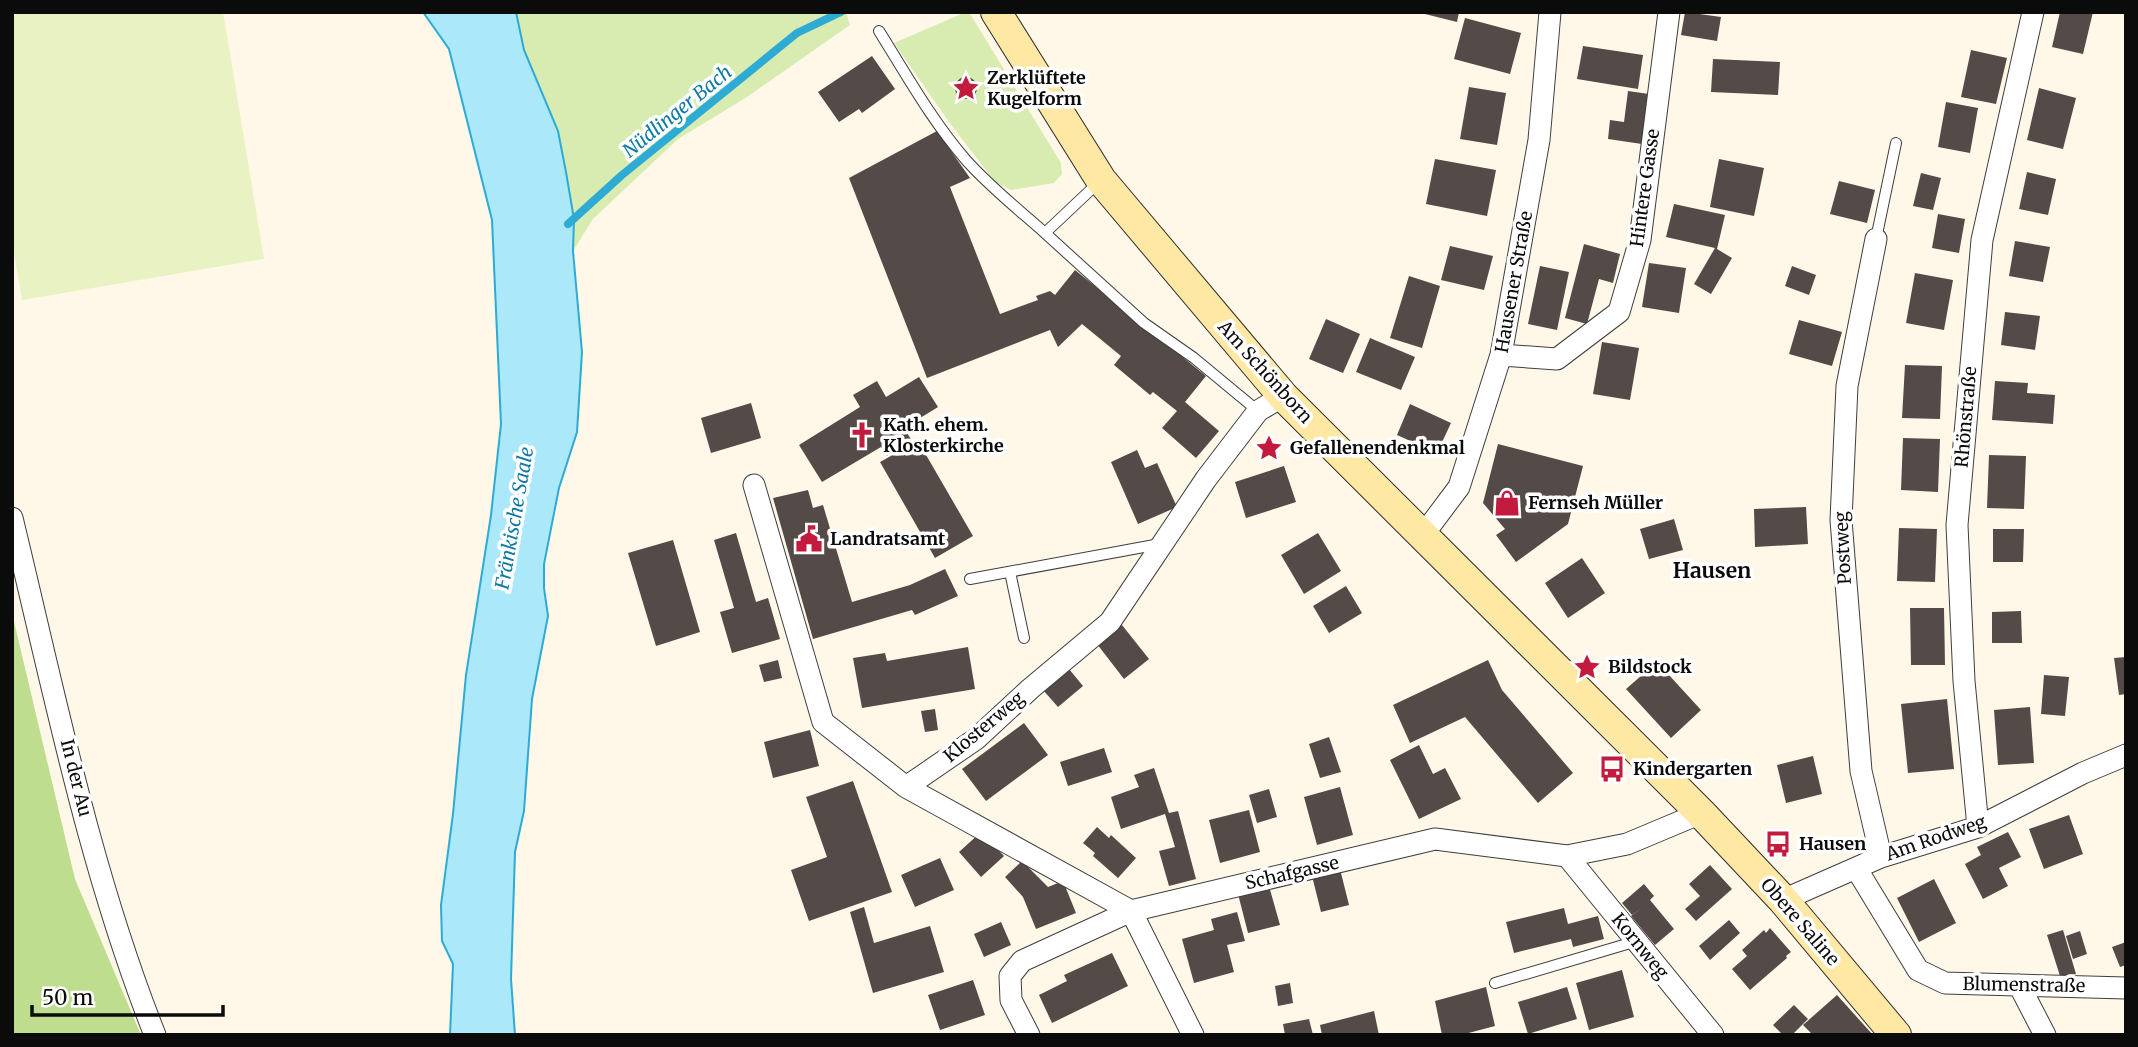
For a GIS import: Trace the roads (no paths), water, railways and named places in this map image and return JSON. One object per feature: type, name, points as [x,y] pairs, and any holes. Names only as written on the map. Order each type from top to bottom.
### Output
[{"type":"main road","name":"Am Schönborn","points":[[996,12],[1101,180],[1270,404],[1423,535],[1701,813]]},
{"type":"main road","name":"Obere Saline","points":[[1701,813],[1783,900],[1896,1035]]},
{"type":"street","name":"Hausener Straße","points":[[1423,535],[1459,487],[1501,355],[1539,140],[1550,12]]},
{"type":"street","name":"Hintere Gasse","points":[[1501,355],[1557,359],[1619,312],[1640,240],[1669,12]]},
{"type":"street","name":"Rhönstraße","points":[[1978,827],[1964,681],[1957,525],[1982,240],[2033,12]]},
{"type":"street","name":"Postweg","points":[[1876,239],[1847,386],[1840,520],[1861,771],[1881,857]]},
{"type":"street","name":"Klosterweg","points":[[906,787],[976,739],[1030,689],[1110,622],[1206,479],[1270,404]]},
{"type":"street","points":[[754,485],[823,722],[906,787],[1131,911],[1193,1035]]},
{"type":"street","name":"In der Au","points":[[12,517],[101,880],[135,984],[155,1035]]},
{"type":"street","name":"Am Rodweg","points":[[1783,900],[1881,857],[1978,827],[2083,773],[2126,755]]},
{"type":"street","name":"Schafgasse","points":[[1029,1035],[1011,1000],[1010,976],[1022,961],[1131,911],[1435,839],[1567,856],[1627,844],[1701,813]]},
{"type":"street","name":"Kornweg","points":[[1567,856],[1713,1035]]},
{"type":"street","name":"Blumenstraße","points":[[1856,868],[1918,970],[1945,983],[2126,988]]},
{"type":"street","points":[[2019,985],[2045,1035]]},
{"type":"lane","points":[[879,31],[931,115],[964,158],[991,186],[1144,323],[1194,358],[1270,404]]},
{"type":"lane","points":[[1876,239],[1896,143]]},
{"type":"lane","points":[[1045,233],[1101,180]]},
{"type":"lane","points":[[970,579],[1163,544]]},
{"type":"lane","points":[[1010,572],[1024,638]]},
{"type":"lane","points":[[1496,984],[1637,942]]},
{"type":"water","name":"Fränkische Saale","points":[[423,12],[516,12],[524,50],[558,131],[574,219],[573,251],[582,352],[577,432],[559,488],[544,564],[548,616],[532,699],[524,811],[515,852],[511,979],[515,1035],[450,1035],[453,964],[442,941],[441,905],[466,675],[491,515],[501,424],[492,220],[449,49]]},
{"type":"waterway","name":"Nüdlinger Bach","points":[[568,224],[622,175],[797,33],[841,12]]},
{"type":"place","name":"Zerklüftete Kugelform","points":[[966,88]]},
{"type":"place","name":"Kath. ehem. Klosterkirche","points":[[862,435]]},
{"type":"place","name":"Gefallenendenkmal","points":[[1269,448]]},
{"type":"place","name":"Fernseh Müller","points":[[1507,503]]},
{"type":"place","name":"Landratsamt","points":[[809,539]]},
{"type":"place","name":"Bildstock","points":[[1587,667]]},
{"type":"place","name":"Kindergarten","points":[[1612,769]]},
{"type":"place","name":"Hausen","points":[[1778,844]]},
{"type":"district","name":"Hausen","points":[[1712,571]]}]
